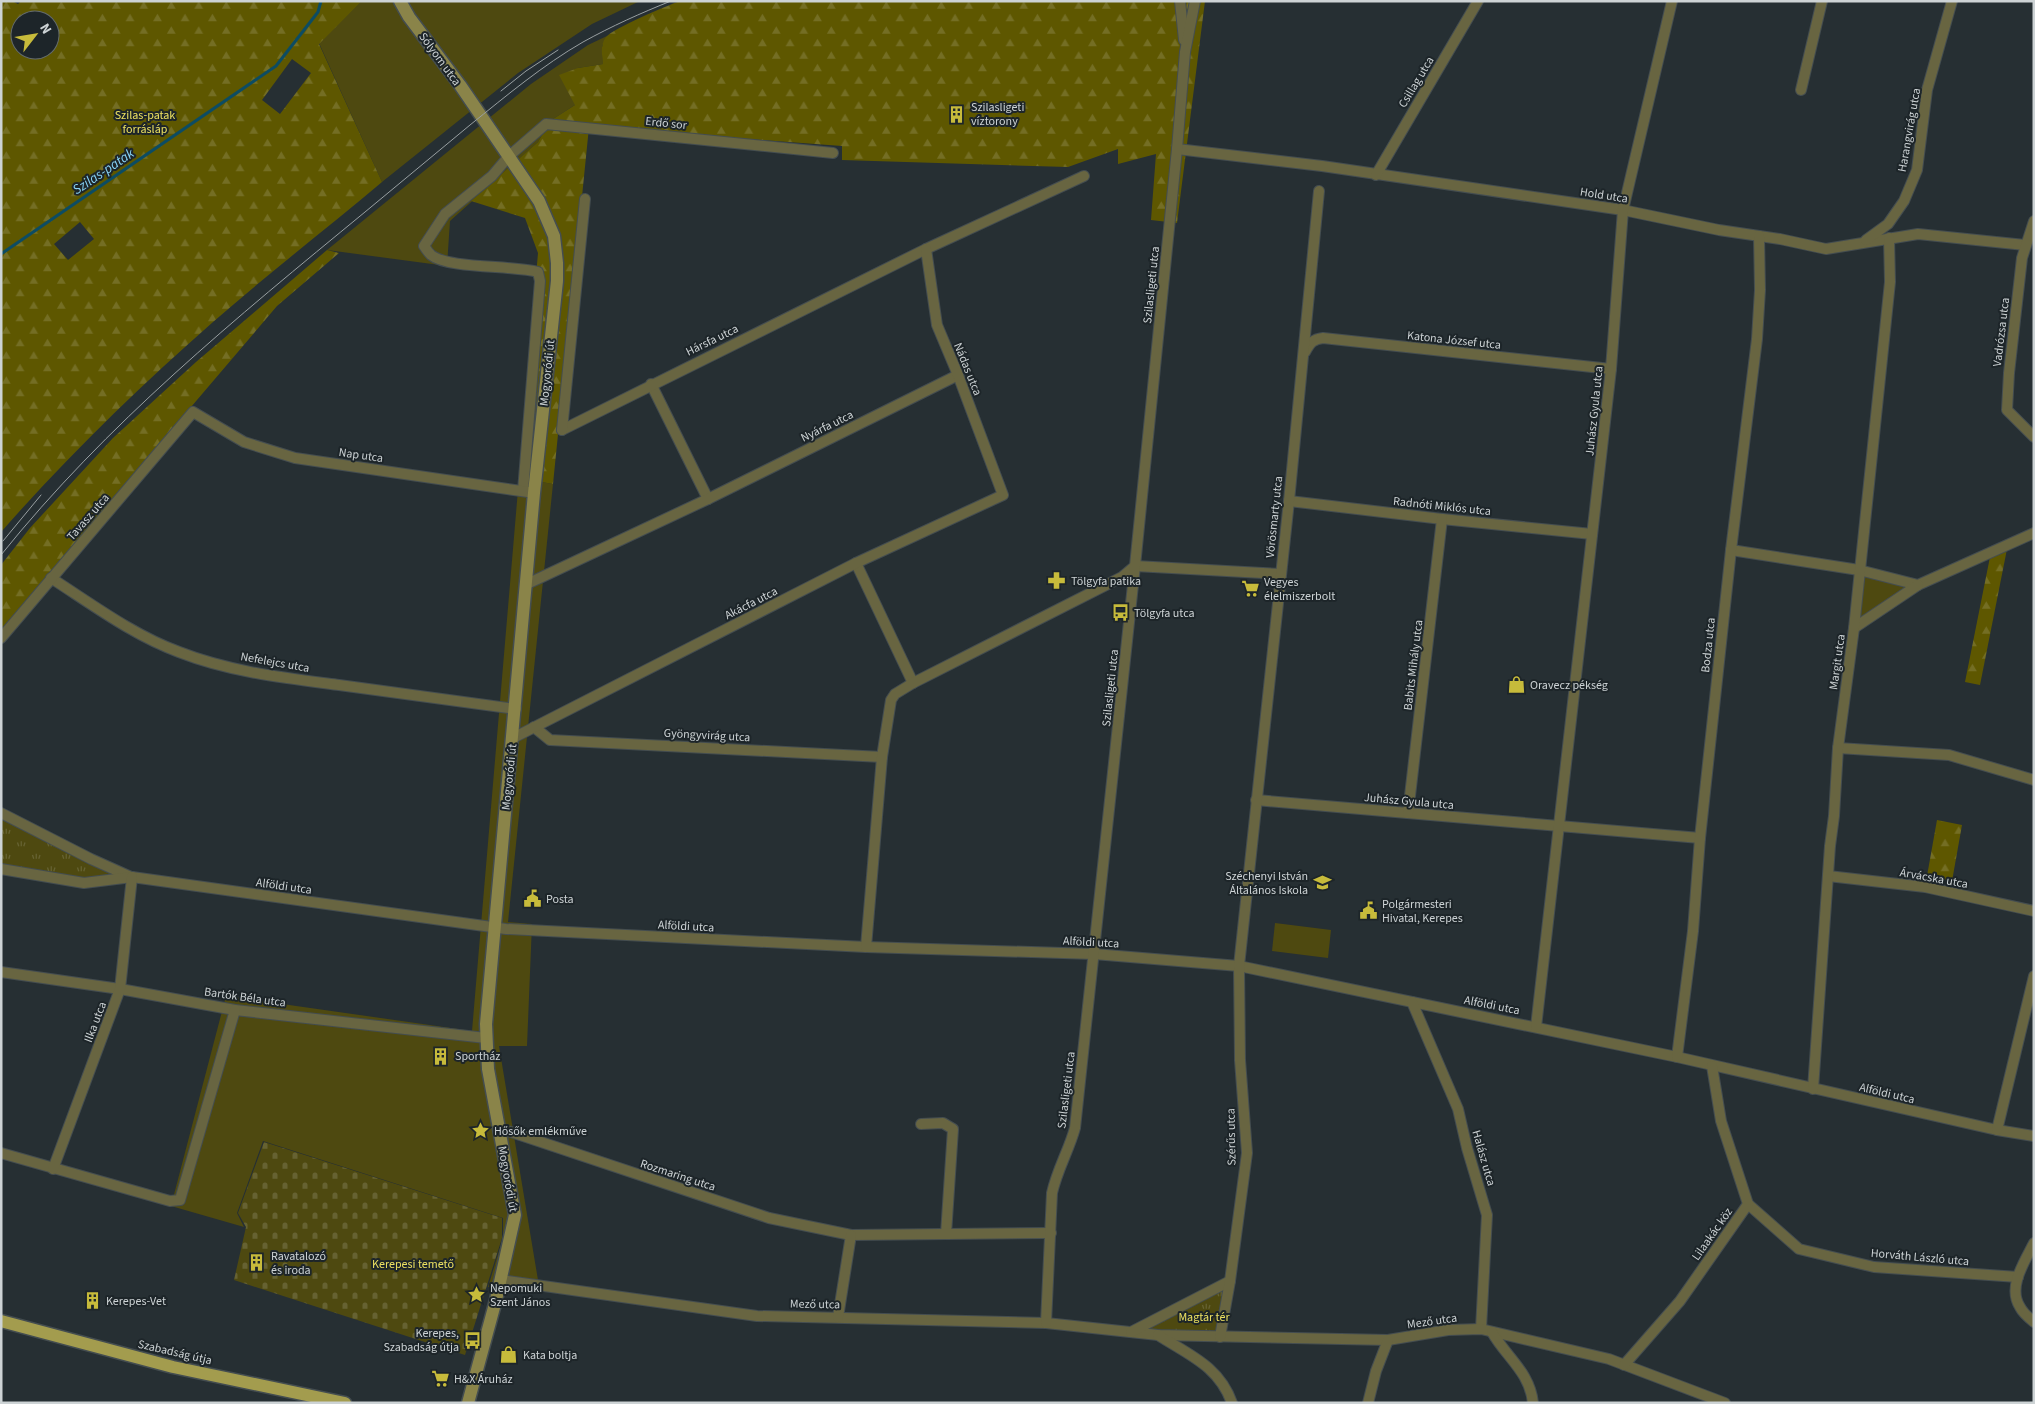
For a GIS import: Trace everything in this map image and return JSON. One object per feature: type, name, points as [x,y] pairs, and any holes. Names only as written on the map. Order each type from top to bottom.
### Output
[{"type":"main road","name":"Szabadság útja","points":[[1,1320],[173,1367],[345,1403]]},
{"type":"street","name":"Sólyom utca","points":[[400,1],[409,17],[481,116]]},
{"type":"street","name":"Szilasligeti utca","points":[[1180,1],[1185,52]]},
{"type":"street","name":"Szilasligeti utca","points":[[1046,1323],[1052,1193],[1055,1179],[1075,1128],[1135,566],[1185,52],[1195,1]]},
{"type":"street","name":"Csillag utca","points":[[1376,175],[1478,1]]},
{"type":"street","name":"Juhász Gyula utca","points":[[1536,1027],[1611,369],[1624,210],[1672,1]]},
{"type":"street","points":[[1801,90],[1822,1]]},
{"type":"street","name":"Harangvirág utca","points":[[1860,244],[1888,224],[1904,201],[1917,170],[1927,90],[1952,1]]},
{"type":"street","name":"Mogyoródi út","points":[[481,116],[544,211],[554,236],[557,280],[529,492]]},
{"type":"street","name":"Erdő sor","points":[[509,156],[546,124],[833,153]]},
{"type":"street","name":"Hold utca","points":[[1177,149],[1322,166],[1624,210],[1826,249],[1918,234],[2025,245]]},
{"type":"street","name":"Mogyoródi út","points":[[468,1403],[501,1280],[515,1215],[488,1069],[486,1038],[494,928],[527,584],[529,492],[540,281],[538,272],[444,261],[432,256],[424,246],[445,214],[492,176],[509,156]]},
{"type":"street","name":"Hársfa utca","points":[[585,199],[562,430],[651,384],[926,249],[1084,176]]},
{"type":"street","name":"Vörösmarty utca","points":[[1239,966],[1289,501],[1319,191]]},
{"type":"street","name":"Vadrózsa utca","points":[[2034,221],[2022,258],[2009,373],[2007,410],[2034,438]]},
{"type":"street","name":"Bodza utca","points":[[1677,1057],[1693,931],[1700,838],[1731,550],[1757,339],[1760,290],[1759,236]]},
{"type":"street","name":"Margit utca","points":[[1813,1089],[1838,748],[1854,628],[1890,282],[1888,238]]},
{"type":"street","name":"Nádas utca","points":[[926,249],[937,326],[958,375],[1003,495]]},
{"type":"street","name":"Katona József utca","points":[[1304,355],[1309,344],[1315,339],[1323,338],[1611,369]]},
{"type":"street","name":"Nyárfa utca","points":[[527,584],[708,499],[958,375]]},
{"type":"street","points":[[651,384],[708,499]]},
{"type":"street","name":"Nap utca","points":[[193,412],[244,442],[296,458],[529,492]]},
{"type":"street","name":"Tavasz utca","points":[[1,638],[193,412]]},
{"type":"street","name":"Akácfa utca","points":[[513,738],[856,563],[1003,495]]},
{"type":"street","name":"Radnóti Miklós utca","points":[[1289,501],[1592,534]]},
{"type":"street","name":"Babits Mihály utca","points":[[1408,813],[1442,519]]},
{"type":"street","points":[[1854,628],[1918,584],[2034,532]]},
{"type":"street","points":[[1731,550],[1859,570],[1918,584]]},
{"type":"street","points":[[856,563],[913,683]]},
{"type":"street","points":[[866,947],[882,756],[891,700],[895,694],[913,683],[1122,577],[1135,566],[1280,574]]},
{"type":"street","name":"Nefelejcs utca","points":[[51,578],[133,631],[181,653],[215,663],[248,672],[516,709]]},
{"type":"street","name":"Gyöngyvirág utca","points":[[534,728],[550,740],[882,756]]},
{"type":"street","points":[[1838,748],[1949,755],[2034,780]]},
{"type":"street","name":"Juhász Gyula utca","points":[[1256,800],[1700,838]]},
{"type":"street","name":"Alföldi utca","points":[[1,813],[91,859],[132,877]]},
{"type":"street","name":"Alföldi utca","points":[[1,870],[84,883],[132,877],[494,928],[866,947],[1094,954],[1239,966],[1677,1057],[1997,1130],[2034,1136]]},
{"type":"street","name":"Árvácska utca","points":[[1828,876],[1925,887],[2034,911]]},
{"type":"street","name":"Ilka utca","points":[[53,1169],[120,989],[132,877]]},
{"type":"street","name":"Szérűs utca","points":[[1220,1337],[1230,1282],[1247,1153],[1240,1060],[1239,966]]},
{"type":"street","name":"Bartók Béla utca","points":[[1,972],[120,989],[235,1010],[486,1038]]},
{"type":"street","points":[[1997,1130],[2034,976]]},
{"type":"street","name":"Halász utca","points":[[1412,1002],[1458,1110],[1467,1148],[1488,1215],[1487,1330]]},
{"type":"street","points":[[1,1153],[170,1201],[180,1200],[235,1010]]},
{"type":"street","name":"Lilaakác köz","points":[[1624,1365],[1680,1301],[1748,1204],[1721,1122],[1712,1066]]},
{"type":"street","points":[[921,1124],[943,1123],[953,1129],[946,1234]]},
{"type":"street","name":"Rozmaring utca","points":[[499,1128],[769,1218],[852,1235],[1051,1234]]},
{"type":"street","name":"Horváth László utca","points":[[1748,1204],[1799,1249],[1874,1267],[2018,1277]]},
{"type":"street","points":[[838,1317],[852,1235]]},
{"type":"street","points":[[2034,1243],[2018,1277],[2016,1295],[2019,1306],[2034,1322]]},
{"type":"street","name":"Mező utca","points":[[501,1280],[757,1316],[1046,1323],[1158,1335],[1220,1337],[1388,1340],[1448,1330],[1487,1330],[1609,1359],[1725,1403]]},
{"type":"street","points":[[1130,1332],[1230,1282]]},
{"type":"street","points":[[1487,1330],[1524,1374],[1530,1386],[1533,1403]]},
{"type":"street","points":[[1158,1335],[1211,1369],[1227,1391],[1232,1403]]},
{"type":"street","points":[[1368,1403],[1376,1371],[1388,1340]]},
{"type":"green space","name":"Szilas-patak forrásláp","points":[[1,1],[12,1],[18,4],[21,1],[362,1],[319,44],[382,182],[234,304],[185,347],[77,450],[1,532]],"holes":[[[292,59],[311,73],[280,114],[262,100]],[[80,222],[94,239],[68,260],[54,244]]]},
{"type":"green space","points":[[362,1],[640,1],[592,24],[518,73],[382,182],[319,43]]},
{"type":"green space","points":[[680,1],[1205,1],[1177,223],[1151,220],[1156,154],[1118,164],[1118,149],[1068,167],[842,160],[842,146],[589,127],[553,484],[519,478],[538,253],[525,218],[471,201],[538,142],[550,121],[575,105],[559,75],[578,68],[603,64],[602,46],[606,37],[629,23]]},
{"type":"green space","points":[[607,36],[602,46],[603,64],[578,68],[575,105],[550,121],[538,142],[450,221],[447,266],[327,250],[531,84],[588,45]]},
{"type":"green space","points":[[327,250],[339,253],[277,306],[1,630],[1,565],[30,528],[113,438],[196,362]]},
{"type":"green space","points":[[519,478],[553,484],[508,922],[532,924],[527,1046],[499,1046],[540,1292],[488,1287],[503,1238],[503,1218],[263,1141],[237,1213],[244,1227],[171,1206],[226,996],[472,1031]]},
{"type":"green space","points":[[2008,544],[1980,685],[1965,682],[1991,552]]},
{"type":"green space","points":[[1859,570],[1918,585],[1854,628]]},
{"type":"green space","points":[[1,813],[132,877],[84,883],[1,870]]},
{"type":"green space","points":[[1937,820],[1962,825],[1952,881],[1927,876]]},
{"type":"green space","points":[[1275,923],[1331,930],[1328,958],[1272,951]]},
{"type":"green space","name":"Kerepesi temető","points":[[264,1142],[502,1218],[502,1238],[465,1355],[234,1280],[246,1227],[238,1213]]},
{"type":"green space","name":"Magtár tér","points":[[1230,1281],[1220,1337],[1131,1332]]},
{"type":"waterway","name":"Szilas-patak","points":[[1,254],[276,66],[318,12],[321,1]]},
{"type":"tram line","points":[[1,555],[41,507],[128,417],[268,292],[470,125],[539,71],[594,36],[671,1]]},
{"type":"tram line","points":[[501,91],[526,71],[558,50]]},
{"type":"tram line","points":[[3,541],[41,495]]},
{"type":"place","name":"Szilasligeti víztorony","points":[[957,114]]},
{"type":"place","name":"Tölgyfa patika","points":[[1057,581]]},
{"type":"place","name":"Vegyes élelmiszerbolt","points":[[1250,589]]},
{"type":"place","name":"Tölgyfa utca","points":[[1120,613]]},
{"type":"place","name":"Oravecz pékség","points":[[1516,685]]},
{"type":"place","name":"Széchenyi István Általános Iskola","points":[[1322,883]]},
{"type":"place","name":"Posta","points":[[532,899]]},
{"type":"place","name":"Polgármesteri Hivatal, Kerepes","points":[[1368,911]]},
{"type":"place","name":"Sportház","points":[[441,1056]]},
{"type":"place","name":"Hősők emlékműve","points":[[480,1131]]},
{"type":"place","name":"Ravatalozó és iroda","points":[[257,1263]]},
{"type":"place","name":"Nepomuki Szent János","points":[[476,1295]]},
{"type":"place","name":"Kerepes-Vet","points":[[92,1301]]},
{"type":"place","name":"Kerepes, Szabadság útja","points":[[473,1340]]},
{"type":"place","name":"Kata boltja","points":[[509,1355]]},
{"type":"place","name":"H&X Áruház","points":[[440,1379]]}]
